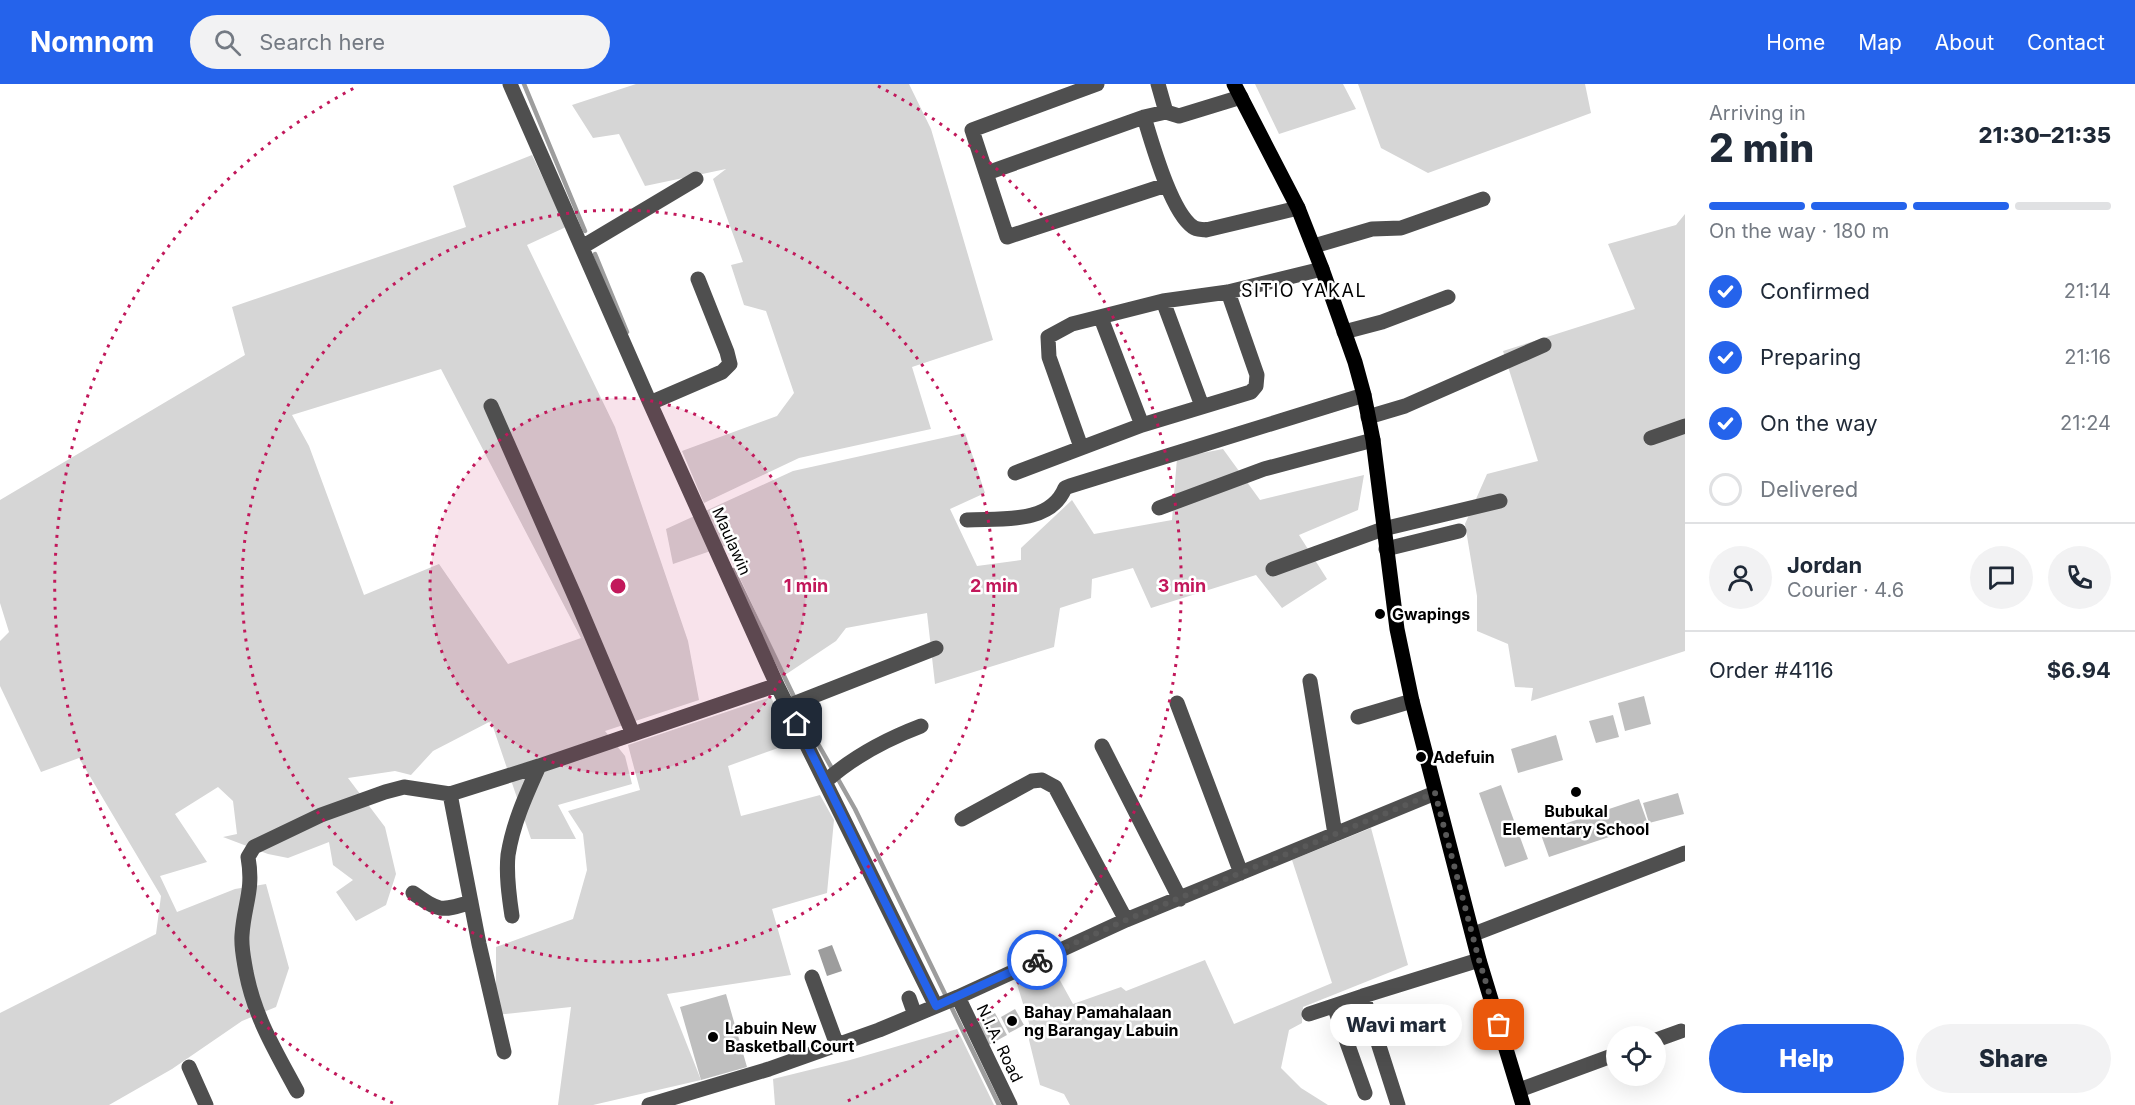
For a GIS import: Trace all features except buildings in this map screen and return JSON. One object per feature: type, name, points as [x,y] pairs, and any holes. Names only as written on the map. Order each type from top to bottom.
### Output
[{"type":"main road","points":[[1238,91],[1298,208],[1314,246],[1364,395],[1373,440],[1397,629],[1412,701],[1479,960],[1521,1097]]},
{"type":"street","name":"Maulawin","points":[[510,84],[777,685],[936,1006]]},
{"type":"street","points":[[1097,84],[972,130],[1007,237],[1166,185]]},
{"type":"street","points":[[1158,84],[1166,112]]},
{"type":"street","points":[[987,173],[1144,117],[1166,112],[1179,116],[1238,91]]},
{"type":"street","points":[[1144,117],[1166,185],[1186,221],[1195,229],[1206,230],[1298,208]]},
{"type":"street","points":[[582,247],[696,179]]},
{"type":"street","points":[[1314,246],[1372,229],[1401,228],[1483,199]]},
{"type":"street","points":[[1082,447],[1049,357],[1048,338],[1072,324],[1163,301],[1228,292],[1322,269]]},
{"type":"street","points":[[650,403],[722,372],[730,364],[728,352],[698,279]]},
{"type":"street","points":[[1014,473],[1142,425],[1251,392],[1256,386],[1257,375],[1228,292]]},
{"type":"street","points":[[1344,332],[1382,322],[1448,297]]},
{"type":"street","points":[[1163,301],[1202,406]]},
{"type":"street","points":[[1101,318],[1142,425]]},
{"type":"street","points":[[1368,417],[1405,406],[1544,345]]},
{"type":"street","points":[[967,520],[1039,514],[1050,507],[1070,486],[1364,395]]},
{"type":"street","points":[[491,406],[633,734]]},
{"type":"street","points":[[1651,438],[1685,426]]},
{"type":"street","points":[[1159,508],[1264,469],[1373,440]]},
{"type":"street","points":[[1273,569],[1383,529],[1500,501]]},
{"type":"street","points":[[1386,549],[1459,531]]},
{"type":"street","points":[[788,706],[936,648]]},
{"type":"street","points":[[1310,681],[1335,834]]},
{"type":"street","points":[[297,1091],[262,1028],[250,992],[242,954],[242,935],[251,889],[248,857],[254,847],[321,815],[385,792],[404,787],[450,794],[777,685]]},
{"type":"street","points":[[1358,717],[1412,701]]},
{"type":"street","points":[[1177,703],[1241,873]]},
{"type":"street","points":[[826,781],[841,767],[900,734],[921,726]]},
{"type":"street","points":[[1102,746],[1180,898]]},
{"type":"street","points":[[512,916],[508,856],[514,826],[539,766]]},
{"type":"street","points":[[962,819],[1032,781],[1042,780],[1055,787],[1126,920]]},
{"type":"street","points":[[649,1105],[769,1069],[879,1030],[958,997],[1126,920],[1435,793]]},
{"type":"street","points":[[450,794],[504,1052]]},
{"type":"street","points":[[1474,934],[1685,853]]},
{"type":"street","points":[[413,893],[433,907],[446,910],[471,902]]},
{"type":"street","points":[[1309,1014],[1479,960]]},
{"type":"street","points":[[812,977],[837,1045]]},
{"type":"street","points":[[1363,996],[1398,1105]]},
{"type":"street","name":"N.I.A. Road","points":[[958,997],[1010,1105]]},
{"type":"street","points":[[909,998],[915,1015]]},
{"type":"street","points":[[1334,1006],[1365,1093]]},
{"type":"street","points":[[1666,1036],[1681,1031]]},
{"type":"street","points":[[1521,1097],[1606,1059]]},
{"type":"street","points":[[189,1067],[206,1105]]},
{"type":"shaded area","points":[[636,84],[909,84],[931,129],[993,340],[912,367],[931,429],[799,458],[704,503],[682,451],[777,416],[794,393],[766,311],[744,305],[731,265],[743,262],[713,179],[726,169],[645,186],[619,134],[593,138],[572,105]]},
{"type":"shaded area","points":[[1255,84],[1343,84],[1356,109],[1279,134]]},
{"type":"shaded area","points":[[1358,84],[1585,84],[1591,113],[1428,173],[1381,148]]},
{"type":"shaded area","points":[[532,155],[566,227],[527,245],[615,427],[688,641],[699,700],[605,731],[625,756],[632,784],[558,805],[576,839],[531,839],[491,721],[433,751],[411,775],[395,771],[348,778],[385,827],[396,874],[386,905],[356,921],[336,892],[353,880],[333,865],[329,842],[288,858],[268,854],[223,837],[237,834],[233,801],[218,787],[175,814],[207,862],[160,876],[177,912],[235,889],[266,884],[289,968],[276,1007],[242,1021],[172,1069],[109,1105],[0,1105],[0,1013],[156,934],[161,896],[79,758],[41,772],[0,686],[0,641],[9,632],[0,603],[0,500],[245,355],[232,307],[466,227],[453,186]],"holes":[[[441,369],[581,638],[508,664],[439,564],[364,595],[309,446],[292,415]]]},
{"type":"shaded area","points":[[1685,214],[1685,651],[1531,701],[1533,688],[1515,687],[1508,644],[1477,631],[1477,596],[1465,524],[1487,474],[1538,461],[1503,351],[1635,309],[1608,244],[1676,225]]},
{"type":"shaded area","points":[[965,433],[985,493],[950,509],[977,566],[1021,560],[1021,548],[1072,500],[1094,534],[1172,520],[1177,458],[1223,449],[1260,500],[1364,475],[1358,510],[1299,535],[1327,579],[1282,608],[1256,575],[1151,608],[1133,568],[1092,579],[1091,598],[1060,608],[1054,647],[935,684],[927,613],[846,628],[836,641],[785,675],[725,546],[673,564],[666,529],[793,471]]},
{"type":"shaded area","points":[[771,697],[792,743],[728,766],[741,816],[820,795],[834,820],[827,893],[772,909],[791,975],[667,994],[701,1080],[593,1105],[558,1105],[571,1007],[496,1015],[496,947],[573,919],[587,870],[583,834],[568,811],[640,790],[628,745]]},
{"type":"shaded area","points":[[1371,828],[1408,965],[1303,1007],[1302,1023],[1289,1030],[1281,1068],[1301,1088],[1328,1105],[1070,1105],[1064,1094],[1040,1085],[1029,1040],[1029,1023],[1016,981],[1051,964],[1073,1004],[1121,987],[1126,991],[1205,960],[1234,1024],[1332,983],[1292,860]]},
{"type":"shaded area","points":[[832,945],[842,971],[827,976],[818,950]]},
{"type":"shaded area","points":[[957,1029],[994,1105],[775,1105],[773,1079],[850,1060]]},
{"type":"waterway","points":[[524,84],[585,231]]},
{"type":"waterway","points":[[595,254],[627,332]]},
{"type":"waterway","points":[[733,570],[809,728],[855,809],[999,1105]]},
{"type":"way so far","points":[[1037,960],[1126,920],[1435,793],[1479,960],[1499,1025]]},
{"type":"place","name":"Gwapings","points":[[1380,614]]},
{"type":"place","name":"Adefuin","points":[[1421,757]]},
{"type":"place","name":"Bubukal Elementary School","points":[[1576,792]]},
{"type":"place","name":"Bahay Pamahalaan ng Barangay Labuin","points":[[1012,1021]]},
{"type":"place","name":"Wavi mart","points":[[1499,1025]]},
{"type":"place","name":"Labuin New Basketball Court","points":[[713,1037]]},
{"type":"district","name":"SITIO YAKAL","points":[[1304,291]]},
{"type":"route","points":[[797,724],[936,1006],[1037,960]]}]
